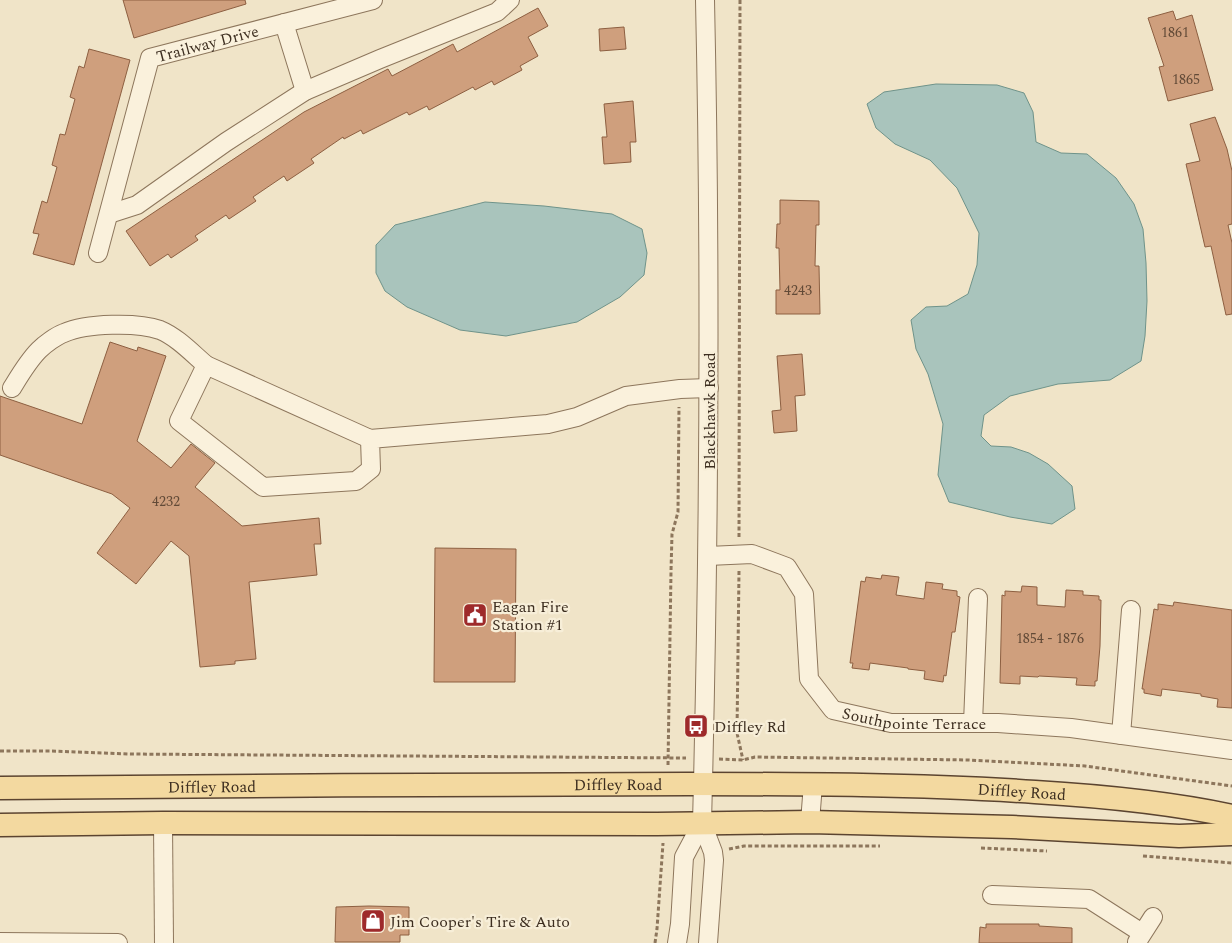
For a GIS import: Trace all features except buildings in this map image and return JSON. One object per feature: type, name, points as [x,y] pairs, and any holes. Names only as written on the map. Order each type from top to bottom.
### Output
[{"type":"main road","name":"Diffley Road","points":[[0,788],[703,784],[954,787],[1087,795],[1182,806],[1232,816]]},
{"type":"main road","points":[[0,825],[810,822],[954,824],[1179,836],[1232,834]]},
{"type":"street","name":"Trailway Drive","points":[[98,253],[150,58],[373,0]]},
{"type":"street","points":[[108,214],[137,205],[226,142],[306,91],[497,12],[510,0]]},
{"type":"street","name":"Blackhawk Road","points":[[706,0],[709,168],[709,388],[708,556],[702,823],[713,852],[714,860],[708,943]]},
{"type":"street","points":[[284,23],[306,91]]},
{"type":"street","points":[[12,388],[24,368],[39,350],[64,333],[90,327],[126,324],[160,330],[184,345],[206,365],[370,439],[548,424],[577,417],[626,396],[680,389],[709,388]]},
{"type":"street","points":[[206,365],[179,421],[263,487],[356,481],[371,469],[370,439]]},
{"type":"street","name":"Southpointe Terrace","points":[[708,556],[752,554],[787,567],[804,594],[809,679],[833,710],[891,723],[998,723],[1071,728],[1232,750]]},
{"type":"street","points":[[973,723],[978,598]]},
{"type":"street","points":[[1121,735],[1130,610]]},
{"type":"street","points":[[810,822],[813,784]]},
{"type":"street","points":[[163,823],[164,943]]},
{"type":"street","name":"Blackhawk Road","points":[[677,943],[684,857],[702,823]]},
{"type":"street","points":[[992,895],[1089,899],[1139,938],[1153,917]]},
{"type":"street","points":[[0,942],[118,943]]},
{"type":"path","points":[[740,0],[737,734],[743,760]]},
{"type":"path","points":[[668,757],[670,572],[672,534],[678,512],[680,389]]},
{"type":"path","points":[[0,751],[50,750],[138,754],[668,757],[743,760],[755,757],[958,760],[1076,766],[1232,786]]},
{"type":"path","points":[[713,852],[744,846],[887,846]]},
{"type":"path","points":[[972,848],[1048,851]]},
{"type":"path","points":[[1136,856],[1232,863]]},
{"type":"path","points":[[655,943],[658,929],[662,860],[684,857]]},
{"type":"water","points":[[936,84],[997,85],[1024,93],[1033,112],[1036,142],[1061,153],[1087,154],[1116,178],[1134,204],[1143,229],[1147,301],[1141,361],[1110,380],[1058,384],[1010,396],[984,415],[981,436],[991,446],[1011,447],[1029,453],[1048,464],[1072,486],[1075,509],[1052,524],[1010,517],[949,502],[938,475],[943,424],[928,374],[916,349],[911,320],[926,307],[947,306],[968,294],[977,265],[979,233],[957,188],[930,160],[895,144],[876,128],[867,104],[884,92]]},
{"type":"water","points":[[485,202],[544,206],[612,214],[642,229],[647,253],[644,275],[620,297],[577,322],[506,336],[460,330],[407,307],[385,291],[376,273],[376,245],[395,225]]},
{"type":"place","name":"Eagan Fire Station #1","points":[[475,615]]},
{"type":"place","name":"Diffley Rd","points":[[696,726]]},
{"type":"place","name":"Jim Cooper's Tire & Auto","points":[[373,921]]}]
